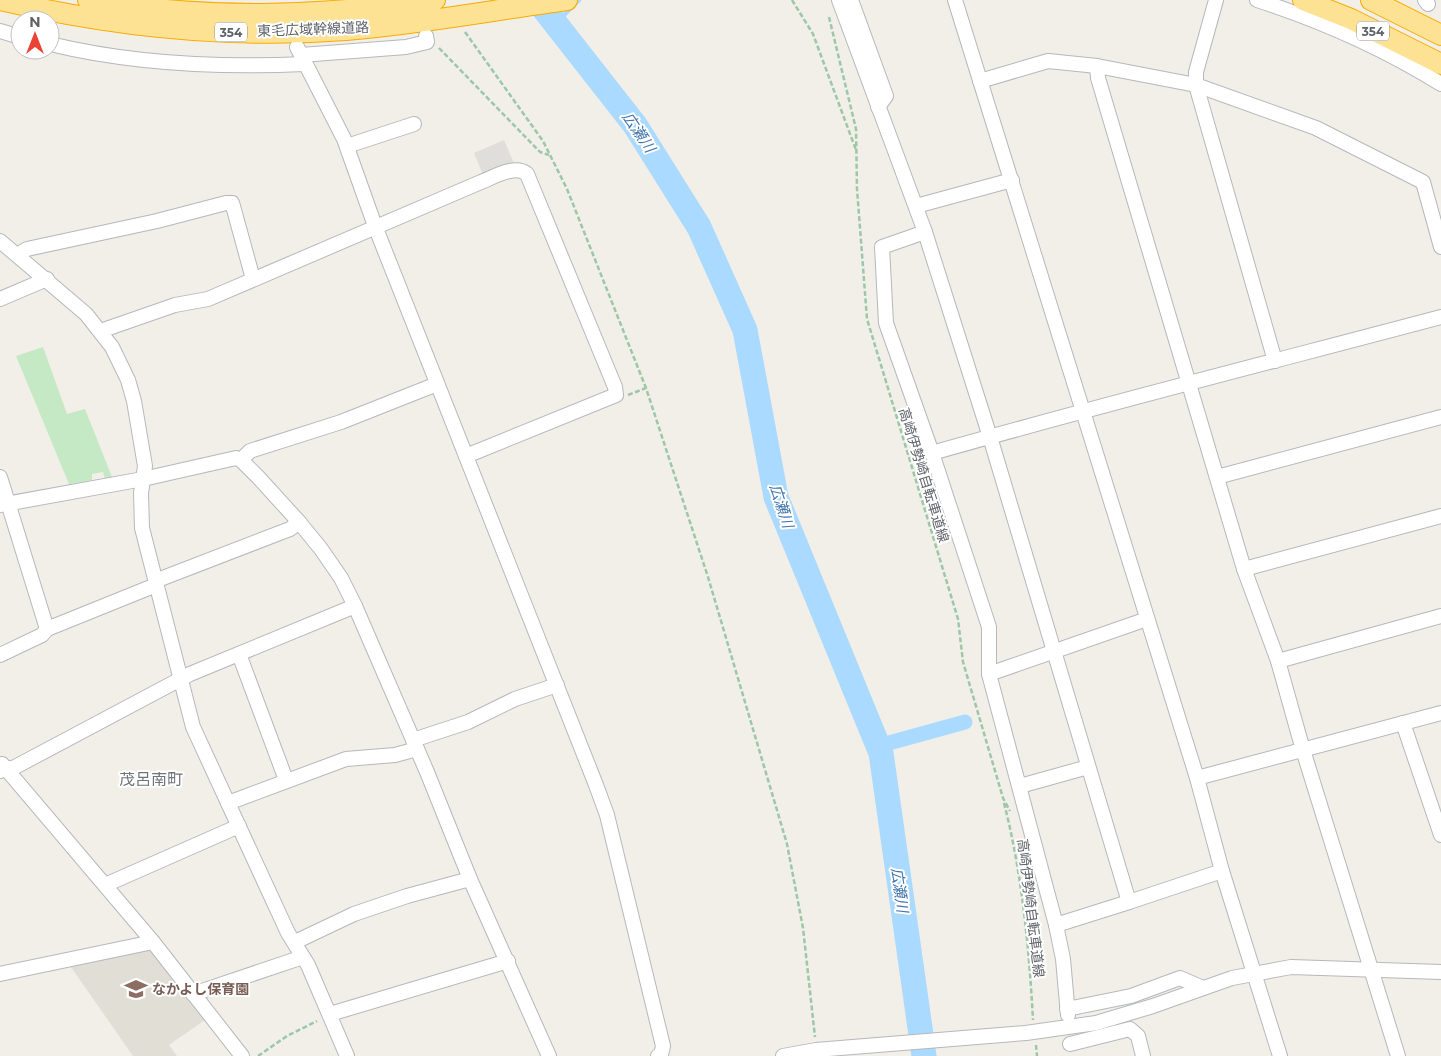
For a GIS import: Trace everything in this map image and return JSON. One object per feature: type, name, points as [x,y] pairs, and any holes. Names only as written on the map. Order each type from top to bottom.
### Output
[{"type":"highway","name":"東毛広域幹線道路","points":[[0,0],[98,21],[218,32],[344,30],[462,20],[567,0]]},
{"type":"highway","name":"東毛広域幹線道路","points":[[88,0],[161,10],[217,14],[339,12],[435,0]]},
{"type":"highway","name":"354","points":[[1303,0],[1351,20],[1432,60]]},
{"type":"highway","name":"354","points":[[1371,0],[1441,35]]},
{"type":"street","points":[[839,0],[925,232],[990,437],[1052,650],[1129,902]]},
{"type":"street","points":[[851,0],[886,96],[878,107]]},
{"type":"street","points":[[955,0],[1197,778],[1222,871],[1280,1056]]},
{"type":"street","points":[[1216,0],[1196,72],[1196,85],[1275,361]]},
{"type":"street","points":[[1257,0],[1296,12],[1400,58],[1441,84]]},
{"type":"street","points":[[60,46],[116,59],[248,67],[300,56],[406,47],[426,39]]},
{"type":"street","points":[[300,56],[347,146],[375,226],[607,814],[663,1046],[661,1055],[658,1056]]},
{"type":"street","points":[[1400,58],[1432,60]]},
{"type":"street","points":[[980,82],[1048,61],[1097,66],[1196,85],[1316,128],[1418,179],[1426,188],[1441,248]]},
{"type":"street","points":[[1097,66],[1098,78],[1188,384],[1244,568],[1278,662],[1303,750],[1398,1056]]},
{"type":"street","points":[[347,146],[414,124]]},
{"type":"street","points":[[102,332],[175,305],[208,298],[375,226],[515,169],[522,170],[527,174],[615,387],[616,395],[466,456]]},
{"type":"street","points":[[916,206],[1012,180]]},
{"type":"street","points":[[17,255],[27,249],[232,203],[253,280]]},
{"type":"street","points":[[925,232],[882,247],[886,323],[932,453],[989,628],[989,674],[1056,925],[1063,959],[1068,1012],[1131,996],[1180,978],[1203,988]]},
{"type":"street","points":[[0,241],[70,298],[102,332],[120,363],[134,401],[145,466],[140,493],[142,528],[193,727],[239,826],[304,957],[348,1056]]},
{"type":"street","points":[[0,299],[47,279]]},
{"type":"street","points":[[932,453],[1082,410],[1441,317]]},
{"type":"street","points":[[5,504],[143,479],[226,460],[241,460],[250,451],[341,422],[437,384]]},
{"type":"street","points":[[1217,477],[1441,417]]},
{"type":"street","points":[[241,460],[298,522],[331,563],[356,606],[470,880],[549,1056]]},
{"type":"street","points":[[0,477],[5,504],[47,629]]},
{"type":"street","points":[[1244,568],[1441,516]]},
{"type":"street","points":[[0,655],[42,635],[47,629],[290,529],[298,522]]},
{"type":"street","points":[[242,1056],[153,942],[2,768],[182,679],[356,606]]},
{"type":"street","points":[[1278,662],[1441,616]]},
{"type":"street","points":[[989,674],[1052,650],[1147,619]]},
{"type":"street","points":[[239,654],[286,780]]},
{"type":"street","points":[[228,803],[346,759],[395,755],[415,744],[468,722],[515,699],[557,685]]},
{"type":"street","points":[[1197,778],[1441,713]]},
{"type":"street","points":[[1403,723],[1441,835]]},
{"type":"street","points":[[1020,786],[1088,768]]},
{"type":"street","points":[[104,885],[239,826]]},
{"type":"street","points":[[1056,925],[1222,871]]},
{"type":"street","points":[[295,942],[354,914],[407,896],[470,880]]},
{"type":"street","points":[[0,974],[153,942]]},
{"type":"street","points":[[193,994],[304,957]]},
{"type":"street","points":[[330,1014],[508,961]]},
{"type":"street","points":[[783,1056],[818,1046],[1032,1031],[1096,1023],[1255,973],[1315,966],[1441,972]]},
{"type":"street","points":[[1070,1046],[1130,1029],[1138,1036],[1143,1056]]},
{"type":"path","name":"高崎伊勢崎自転車道線","points":[[792,0],[813,34],[857,154]]},
{"type":"path","name":"高崎伊勢崎自転車道線","points":[[828,9],[856,130],[857,189],[867,319],[958,619],[963,662],[1012,834],[1029,961],[1032,1031],[1037,1056]]},
{"type":"path","points":[[462,20],[543,141],[567,189],[646,388],[708,577],[787,844],[803,928],[818,1046]]},
{"type":"path","points":[[426,39],[454,63],[540,152],[549,155]]},
{"type":"path","points":[[624,396],[646,388]]},
{"type":"path","name":"高崎伊勢崎自転車道線","points":[[1003,798],[1012,815]]},
{"type":"path","points":[[258,1056],[287,1036],[330,1014]]},
{"type":"shaded area","points":[[504,140],[514,163],[483,175],[474,153]]},
{"type":"shaded area","points":[[150,949],[155,952],[205,1020],[169,1045],[177,1056],[133,1056],[71,967]]},
{"type":"green space","points":[[43,347],[67,414],[85,409],[112,477],[105,479],[103,472],[92,474],[92,480],[69,484],[16,356]]},
{"type":"waterway","name":"広瀬川","points":[[537,0],[635,125],[699,227],[745,330],[776,497],[881,753],[924,1056]]},
{"type":"waterway","points":[[555,24],[579,0]]},
{"type":"waterway","points":[[878,746],[965,722]]},
{"type":"place","name":"なかよし保育園","points":[[136,989]]},
{"type":"district","name":"茂呂南町","points":[[151,779]]}]
